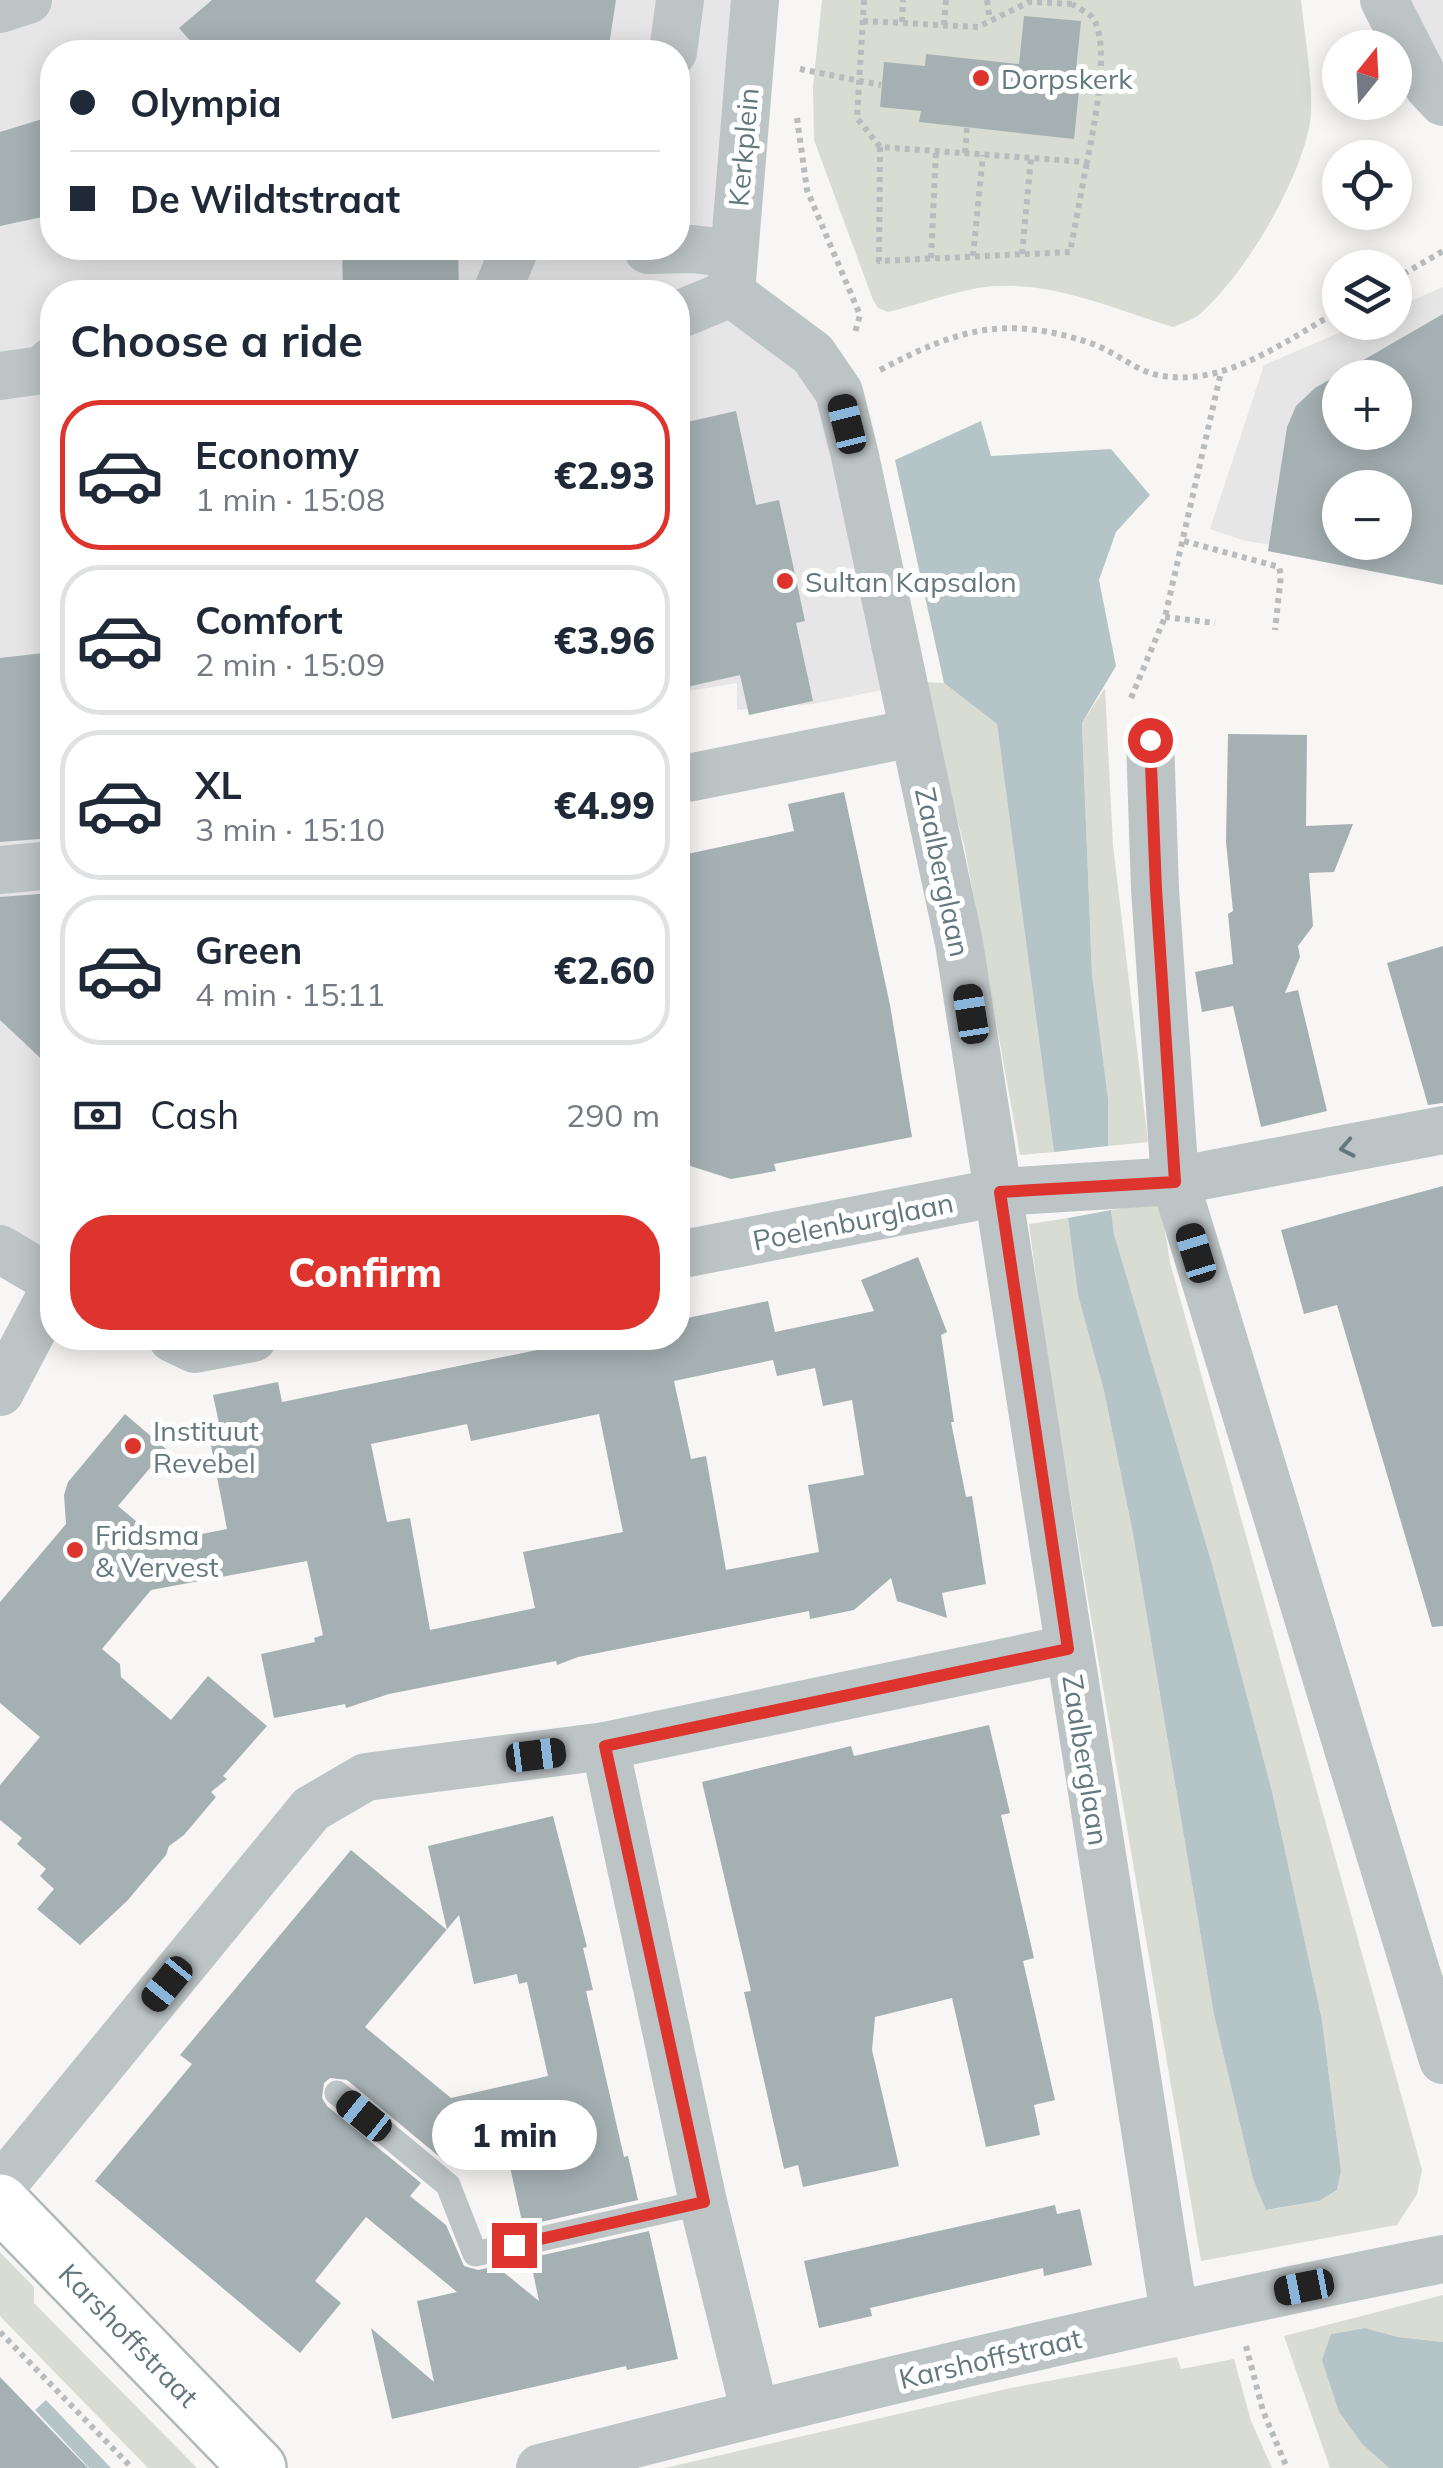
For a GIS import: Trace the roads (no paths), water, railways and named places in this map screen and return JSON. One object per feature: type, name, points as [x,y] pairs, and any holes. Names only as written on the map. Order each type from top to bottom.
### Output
[{"type":"street","points":[[0,9],[28,0]]},
{"type":"street","points":[[675,40],[680,0]]},
{"type":"street","name":"Kerkplein","points":[[732,273],[755,0]]},
{"type":"street","points":[[1384,0],[1428,86],[1443,102]]},
{"type":"street","points":[[690,249],[732,273],[690,306]]},
{"type":"street","name":"Zaalberglaan","points":[[732,273],[813,354],[839,392],[959,943],[1174,2314]]},
{"type":"street","points":[[0,376],[40,370]]},
{"type":"street","points":[[690,778],[913,733]]},
{"type":"street","points":[[1150,740],[1175,1182],[1443,2060]]},
{"type":"street","points":[[0,870],[40,866]]},
{"type":"street","name":"Poelenburglaan","points":[[690,1253],[1000,1192],[1175,1182],[1443,1130]]},
{"type":"street","points":[[0,1248],[40,1273]]},
{"type":"street","points":[[0,1392],[40,1316]]},
{"type":"street","points":[[0,2188],[311,1809],[366,1778],[605,1746],[1068,1649]]},
{"type":"street","points":[[605,1746],[704,2202],[755,2413]]},
{"type":"street","name":"Karshoffstraat","points":[[0,2202],[258,2468]]},
{"type":"street","name":"Karshoffstraat","points":[[540,2468],[1234,2300],[1443,2259]]},
{"type":"lane","points":[[337,2094],[448,2185],[475,2254],[704,2202]]},
{"type":"place","name":"Dorpskerk","points":[[981,78]]},
{"type":"place","name":"Sultan Kapsalon","points":[[785,581]]},
{"type":"place","name":"Instituut Revebel","points":[[133,1446]]},
{"type":"place","name":"Fridsma & Vervest","points":[[75,1550]]}]
